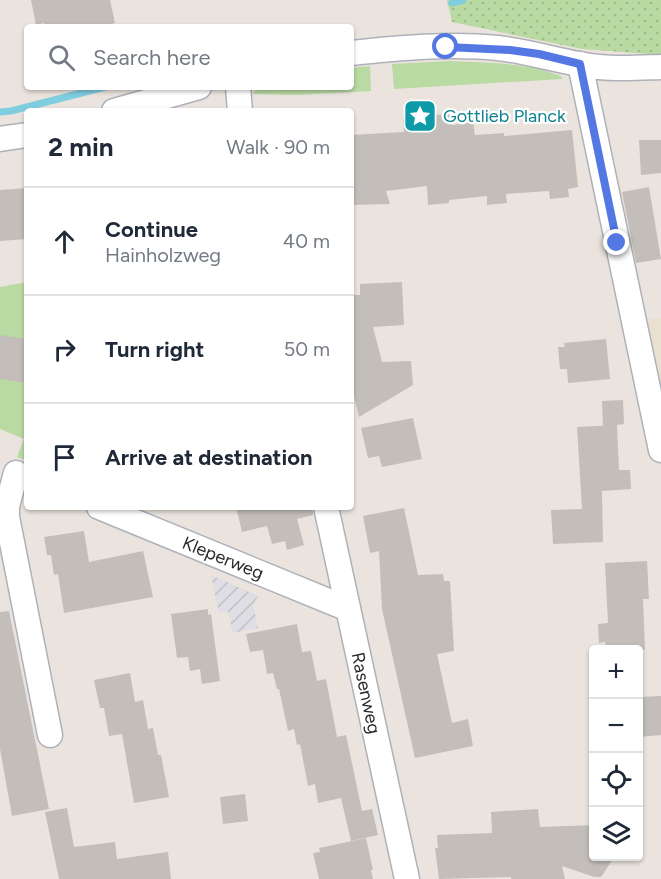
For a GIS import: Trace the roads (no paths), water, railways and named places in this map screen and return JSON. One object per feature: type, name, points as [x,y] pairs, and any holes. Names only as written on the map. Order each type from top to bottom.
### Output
[{"type":"street","points":[[354,53],[446,47],[495,48],[539,54],[580,64],[615,68],[661,67]]},
{"type":"street","points":[[580,64],[661,450]]},
{"type":"street","points":[[125,108],[188,90]]},
{"type":"street","points":[[238,90],[240,108]]},
{"type":"street","points":[[0,139],[24,135]]},
{"type":"street","points":[[14,472],[7,517],[50,735]]},
{"type":"street","name":"Kleperweg","points":[[106,510],[348,609]]},
{"type":"street","name":"Rasenweg","points":[[327,510],[407,879]]},
{"type":"waterway","points":[[452,3],[463,0]]},
{"type":"waterway","points":[[0,112],[93,90]]},
{"type":"place","name":"Gottlieb Planck","points":[[420,116]]}]
